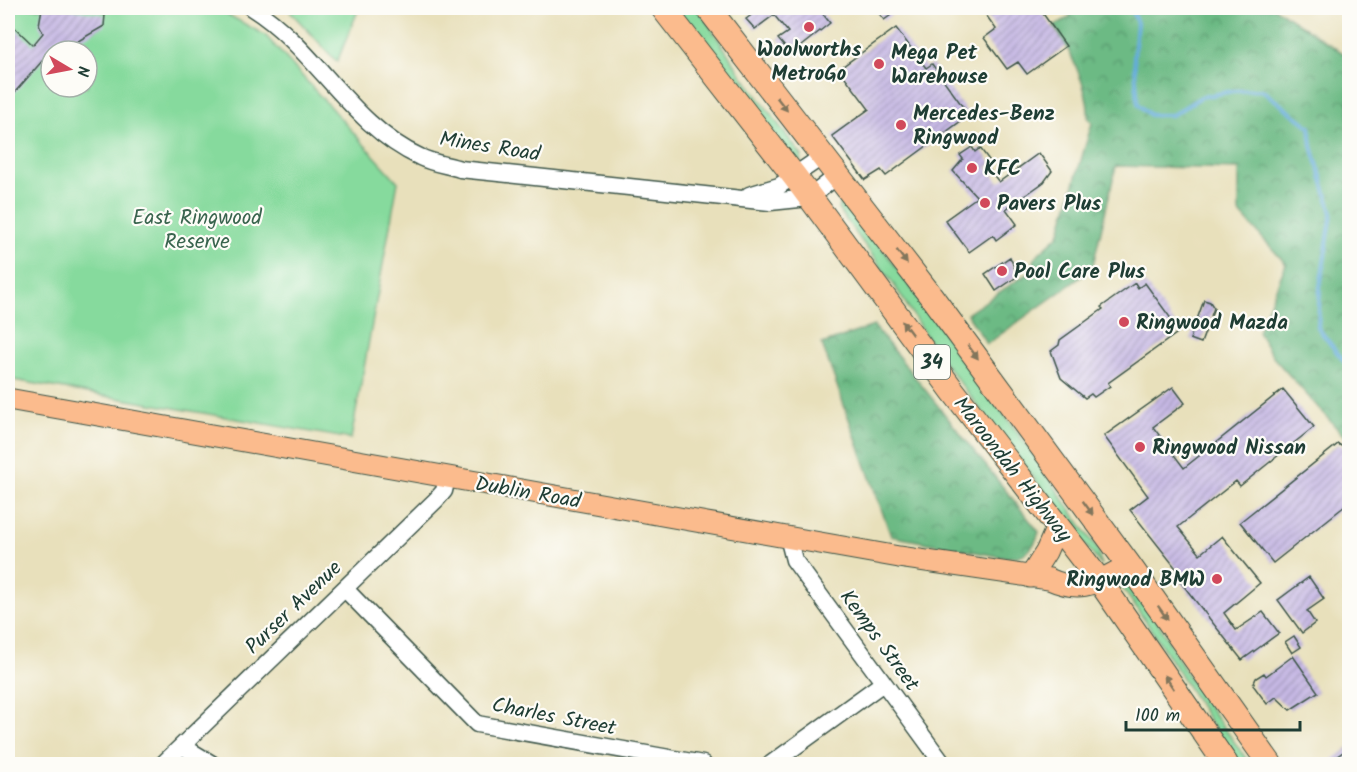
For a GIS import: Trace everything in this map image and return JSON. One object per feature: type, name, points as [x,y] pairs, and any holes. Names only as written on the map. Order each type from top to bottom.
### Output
[{"type":"highway","name":"Maroondah Highway","points":[[663,8],[795,177],[1096,576],[1226,765]]},
{"type":"highway","name":"Maroondah Highway","points":[[708,8],[894,246],[1129,565],[1270,765]]},
{"type":"main road","name":"Dublin Road","points":[[8,399],[962,568],[1039,578],[1096,576],[1129,565]]},
{"type":"main road","points":[[1039,578],[1057,527]]},
{"type":"street","name":"Mines Road","points":[[252,8],[273,21],[302,49],[377,130],[421,158],[460,169],[742,197],[770,202],[809,198]]},
{"type":"street","name":"Mines Road","points":[[742,197],[773,190],[823,156]]},
{"type":"street","points":[[809,198],[838,175]]},
{"type":"street","name":"Purser Avenue","points":[[163,765],[436,500],[444,491],[447,478]]},
{"type":"street","name":"Kemps Street","points":[[788,537],[794,560],[943,765]]},
{"type":"street","name":"Charles Street","points":[[345,589],[477,724],[656,761],[703,765]]},
{"type":"street","points":[[771,765],[883,682]]},
{"type":"street","points":[[182,746],[212,765]]},
{"type":"green space","name":"East Ringwood Reserve","points":[[8,8],[216,8],[265,35],[398,182],[351,439],[8,379]]},
{"type":"green space","points":[[287,8],[359,8],[337,62]]},
{"type":"green space","points":[[675,8],[698,8],[741,74],[802,156],[800,162],[796,163]]},
{"type":"green space","points":[[1069,8],[1275,8],[1349,57],[1349,439],[1273,357],[1258,332],[1286,264],[1239,212],[1239,169],[1116,166],[1092,269],[987,344],[967,314],[1031,271],[1036,256],[1059,235],[1092,123],[1088,117],[1086,94],[1082,82],[1054,26],[1070,17]]},
{"type":"green space","points":[[840,204],[860,218],[1027,446],[1098,550],[1101,565],[934,349],[895,286],[838,209]]},
{"type":"green space","points":[[874,326],[1039,532],[1034,545],[1026,553],[1015,557],[1002,557],[891,536],[822,344]]},
{"type":"green space","points":[[1120,579],[1151,611],[1191,681],[1250,764],[1237,764],[1117,580]]},
{"type":"building","points":[[42,8],[62,8],[105,15],[104,26],[82,39],[39,39],[39,65],[8,100],[8,21],[33,45],[43,33],[39,25]]},
{"type":"building","points":[[761,8],[807,8],[813,14],[819,9],[830,23],[791,54],[778,39],[788,32],[774,15],[755,29],[746,19]]},
{"type":"building","points":[[875,8],[901,8],[884,20]]},
{"type":"building","points":[[981,8],[1039,8],[1066,46],[1027,74],[1018,62],[1007,69],[984,38],[996,29]]},
{"type":"building","name":"Mercedes-Benz Ringwood","points":[[896,28],[926,68],[932,64],[969,115],[886,176],[881,170],[865,180],[832,136],[869,109],[839,69]]},
{"type":"building","name":"Pavers Plus","points":[[972,147],[975,152],[980,148],[992,164],[987,167],[999,182],[1039,153],[1052,171],[1044,182],[1006,209],[1017,224],[996,240],[993,235],[969,252],[945,220],[977,197],[953,171],[963,159],[960,155]]},
{"type":"building","name":"Pool Care Plus","points":[[1010,257],[1018,276],[996,291],[985,274]]},
{"type":"building","points":[[1135,283],[1138,288],[1145,283],[1180,331],[1108,383],[1110,386],[1094,397],[1091,394],[1085,398],[1061,378],[1051,351],[1059,345],[1060,340]]},
{"type":"building","points":[[1204,300],[1210,302],[1214,308],[1201,343],[1190,339]]},
{"type":"building","points":[[1173,387],[1185,403],[1153,427],[1184,468],[1283,389],[1314,427],[1240,486],[1236,481],[1178,527],[1200,554],[1222,536],[1260,583],[1224,613],[1236,630],[1263,612],[1279,633],[1242,660],[1175,575],[1179,572],[1130,510],[1148,496],[1104,436]]},
{"type":"building","points":[[1338,444],[1350,451],[1350,502],[1273,563],[1240,522]]},
{"type":"building","points":[[1309,577],[1324,599],[1307,611],[1315,623],[1302,633],[1278,600]]},
{"type":"building","points":[[1294,636],[1301,647],[1292,653],[1285,642]]},
{"type":"building","points":[[1293,656],[1318,692],[1290,710],[1276,697],[1267,704],[1253,685],[1256,678],[1264,673],[1266,676]]},
{"type":"building","points":[[1350,747],[1350,765],[1325,765]]},
{"type":"waterway","points":[[1131,8],[1137,23],[1134,57],[1138,104],[1150,115],[1172,115],[1201,97],[1233,91],[1262,90],[1310,127],[1312,146],[1332,213],[1320,287],[1318,328],[1350,369]]},
{"type":"place","name":"Woolworths MetroGo","points":[[809,27]]},
{"type":"place","name":"Mega Pet Warehouse","points":[[879,64]]},
{"type":"place","name":"Mercedes-Benz Ringwood","points":[[901,125]]},
{"type":"place","name":"KFC","points":[[972,168]]},
{"type":"place","name":"Pavers Plus","points":[[985,203]]},
{"type":"place","name":"Pool Care Plus","points":[[1002,271]]},
{"type":"place","name":"Ringwood Mazda","points":[[1124,322]]},
{"type":"place","name":"Ringwood Nissan","points":[[1140,447]]},
{"type":"place","name":"Ringwood BMW","points":[[1217,579]]}]
